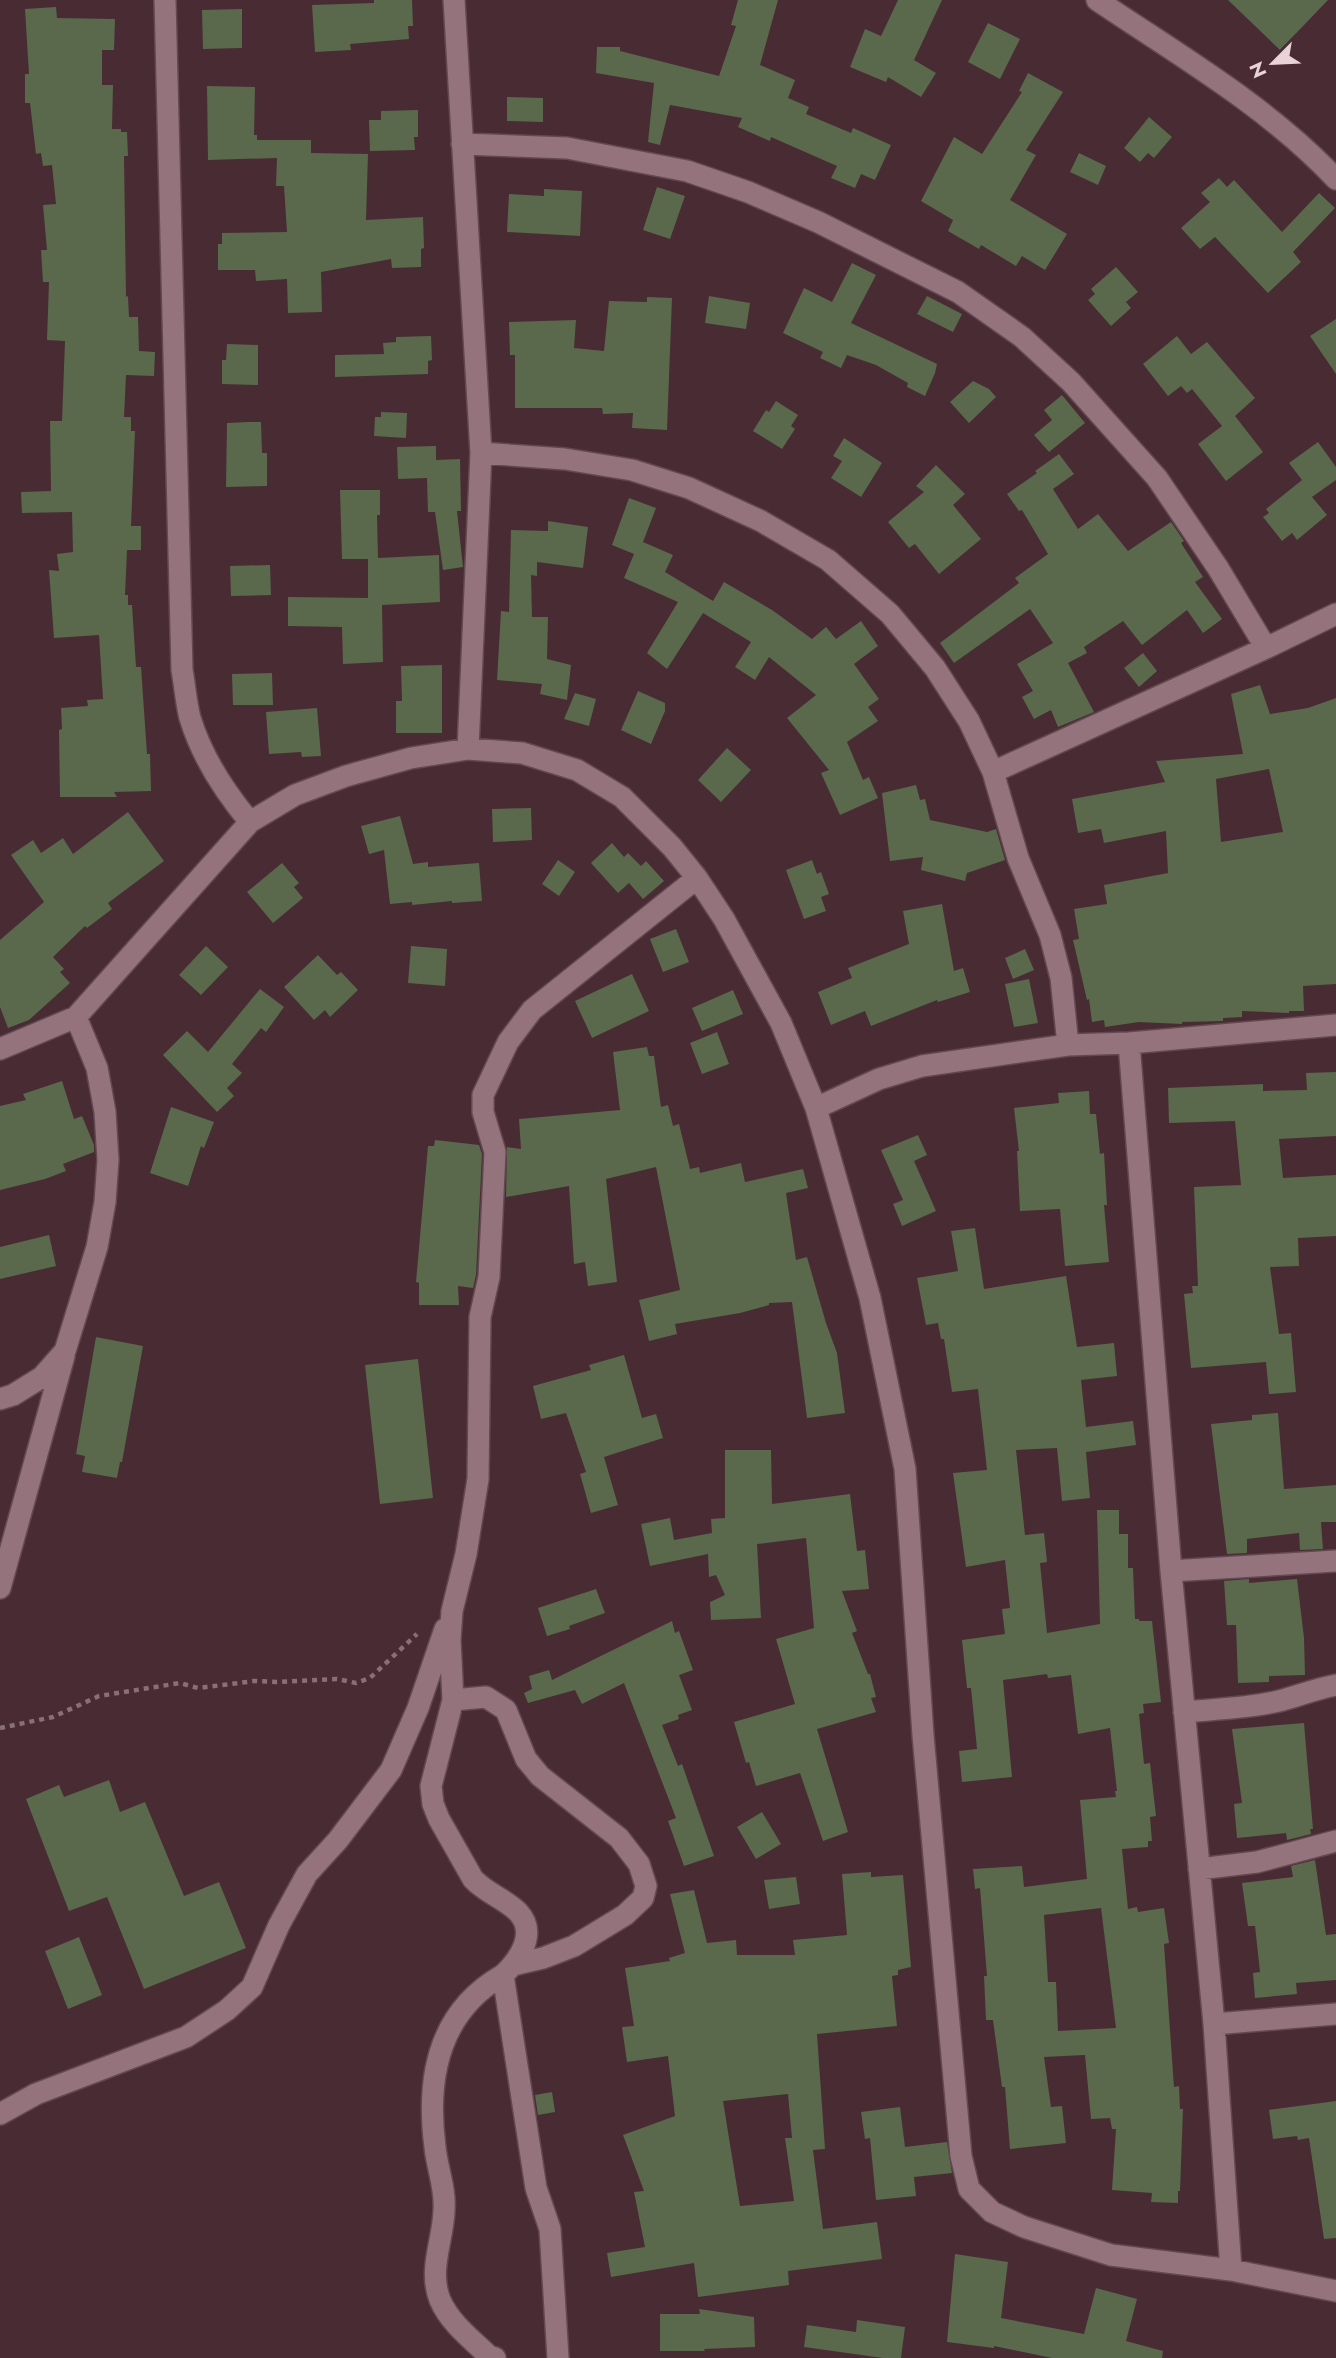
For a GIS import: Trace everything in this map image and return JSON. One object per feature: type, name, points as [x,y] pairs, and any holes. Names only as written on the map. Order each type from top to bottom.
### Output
[{"type":"street","points":[[165,0],[182,670],[190,717],[205,754],[216,776],[250,822]]},
{"type":"street","points":[[454,0],[481,453],[468,749]]},
{"type":"street","points":[[1097,0],[1241,96],[1308,149],[1336,179]]},
{"type":"street","points":[[462,144],[567,148],[687,172],[748,192],[818,222],[958,292],[1022,337],[1072,382],[1157,478],[1218,568],[1266,648]]},
{"type":"street","points":[[481,453],[565,459],[632,470],[689,488],[761,521],[828,560],[890,614],[935,668],[969,721],[993,772],[1018,858],[1050,935],[1061,978],[1068,1045]]},
{"type":"street","points":[[993,772],[1336,614]]},
{"type":"street","points":[[0,1049],[76,1017],[250,822],[295,794],[411,758],[468,749],[522,753],[577,771],[622,797],[648,820],[697,878],[748,961],[781,1023],[816,1108],[870,1298],[905,1469],[939,1922],[961,2156],[969,2189],[992,2212],[1024,2227],[1111,2255],[1231,2270],[1336,2291]]},
{"type":"street","points":[[0,2114],[36,2094],[186,2037],[227,2010],[252,1987],[279,1925],[307,1874],[338,1840],[391,1770],[418,1708],[452,1611],[466,1553],[478,1479],[480,1317],[489,1277],[495,1152],[483,1112],[483,1095],[508,1042],[532,1010],[697,878]]},
{"type":"street","points":[[0,1588],[65,1351],[97,1247],[105,1202],[108,1160],[106,1112],[97,1068],[76,1017]]},
{"type":"street","points":[[816,1108],[879,1079],[922,1066],[1068,1045],[1129,1043],[1336,1025]]},
{"type":"street","points":[[1129,1043],[1171,1571],[1214,2025],[1231,2270]]},
{"type":"street","points":[[0,1399],[13,1395],[42,1377],[65,1351]]},
{"type":"street","points":[[1171,1571],[1336,1561]]},
{"type":"street","points":[[452,1611],[450,1640],[453,1700],[431,1786],[433,1804],[473,1878],[519,1913],[525,1923],[527,1934],[523,1950],[508,1970],[536,2188],[550,2229],[558,2358]]},
{"type":"street","points":[[1184,1712],[1250,1706],[1336,1685]]},
{"type":"street","points":[[453,1700],[486,1696],[506,1710],[526,1759],[540,1776],[619,1838],[639,1864],[646,1886],[643,1898],[625,1915],[573,1946],[508,1970],[480,1990],[458,2015],[445,2036],[436,2063],[433,2104],[435,2147],[444,2210],[435,2276],[439,2298],[449,2318],[489,2356],[495,2358]]},
{"type":"street","points":[[1199,1869],[1258,1862],[1336,1842]]},
{"type":"street","points":[[1214,2025],[1336,2014]]},
{"type":"path","points":[[0,1728],[53,1717],[99,1696],[180,1683],[198,1688],[255,1681],[337,1679],[356,1683],[370,1678],[432,1619],[452,1611]]},
{"type":"building","points":[[374,0],[412,0],[413,26],[408,26],[409,39],[350,44],[351,50],[315,52],[312,5],[374,3]]},
{"type":"building","points":[[738,0],[778,0],[760,65],[795,80],[788,98],[809,107],[806,114],[851,133],[853,128],[891,145],[875,180],[861,174],[855,188],[831,178],[837,166],[771,137],[770,141],[738,127],[742,118],[670,105],[660,145],[648,142],[654,83],[596,73],[597,47],[620,47],[620,51],[719,76],[736,26],[731,25]]},
{"type":"building","points":[[898,0],[942,0],[914,60],[936,73],[921,97],[888,77],[886,82],[850,67],[865,29],[881,36]]},
{"type":"building","points":[[1228,0],[1328,0],[1280,50]]},
{"type":"building","points":[[56,7],[57,18],[115,19],[114,50],[102,50],[102,85],[113,85],[112,129],[127,132],[128,156],[124,156],[126,297],[128,296],[129,317],[138,317],[139,351],[155,352],[154,376],[126,375],[124,417],[131,417],[131,431],[135,431],[131,526],[141,526],[141,550],[127,550],[125,595],[128,595],[128,605],[132,605],[136,667],[141,667],[151,791],[114,792],[117,797],[60,797],[61,708],[88,706],[87,700],[103,699],[99,635],[54,638],[49,570],[59,571],[57,554],[73,552],[72,512],[22,513],[21,492],[51,491],[50,421],[62,421],[65,341],[47,340],[49,282],[43,282],[41,250],[47,250],[43,205],[56,204],[52,165],[43,166],[41,153],[36,154],[30,103],[25,103],[25,74],[29,74],[25,9]]},
{"type":"building","points":[[242,9],[242,48],[203,49],[202,10]]},
{"type":"building","points":[[988,23],[1020,39],[1000,79],[968,62]]},
{"type":"building","points":[[1028,73],[1063,92],[1026,150],[1036,155],[1010,200],[1067,234],[1045,270],[1022,256],[1016,266],[981,245],[979,249],[948,231],[953,220],[921,201],[954,137],[982,154],[1022,92],[1019,91]]},
{"type":"building","points":[[207,86],[255,87],[254,135],[257,135],[257,140],[311,140],[311,153],[368,154],[366,220],[423,217],[424,248],[421,249],[421,267],[392,268],[391,259],[321,272],[322,312],[288,313],[287,279],[256,281],[255,270],[218,270],[218,244],[222,244],[222,233],[287,232],[284,186],[276,186],[277,158],[208,160]]},
{"type":"building","points":[[507,97],[543,98],[543,122],[507,121]]},
{"type":"building","points":[[418,110],[415,150],[370,151],[369,120],[381,120],[381,111]]},
{"type":"building","points":[[1149,117],[1172,137],[1154,158],[1148,153],[1140,162],[1124,148]]},
{"type":"building","points":[[1079,153],[1106,166],[1098,185],[1070,172]]},
{"type":"building","points":[[1219,178],[1227,187],[1234,180],[1282,232],[1319,193],[1335,208],[1293,252],[1301,262],[1268,293],[1215,237],[1200,249],[1181,228],[1210,202],[1201,193]]},
{"type":"building","points":[[657,187],[685,196],[670,239],[643,230]]},
{"type":"building","points":[[544,189],[582,191],[580,236],[507,232],[509,194],[544,196]]},
{"type":"building","points":[[852,263],[876,275],[851,323],[937,364],[925,396],[876,365],[847,355],[841,368],[820,358],[823,352],[783,333],[804,288],[832,302]]},
{"type":"building","points":[[1116,267],[1138,292],[1126,302],[1131,308],[1111,326],[1088,300],[1095,294],[1091,289]]},
{"type":"building","points":[[709,296],[750,303],[746,329],[705,323]]},
{"type":"building","points":[[927,296],[962,314],[953,332],[917,314]]},
{"type":"building","points":[[647,297],[672,298],[667,430],[632,428],[633,413],[603,414],[602,408],[515,408],[515,355],[510,355],[509,322],[576,320],[574,348],[604,351],[609,301],[647,302]]},
{"type":"building","points":[[1336,319],[1336,374],[1310,336]]},
{"type":"building","points":[[431,336],[432,360],[428,361],[428,374],[335,377],[335,355],[384,354],[383,343],[396,342],[396,337]]},
{"type":"building","points":[[1177,336],[1191,354],[1207,342],[1255,398],[1235,416],[1263,452],[1226,481],[1198,444],[1222,426],[1192,389],[1187,393],[1181,386],[1168,396],[1143,364]]},
{"type":"building","points":[[227,344],[258,345],[258,385],[222,384],[222,360],[226,360]]},
{"type":"building","points":[[973,381],[989,389],[996,397],[969,423],[950,402]]},
{"type":"building","points":[[1062,395],[1085,423],[1049,452],[1034,435],[1052,420],[1044,410]]},
{"type":"building","points":[[776,401],[798,415],[791,426],[795,429],[782,449],[753,431],[766,410],[769,412]]},
{"type":"building","points":[[381,412],[407,413],[406,438],[374,436],[375,417],[381,417]]},
{"type":"building","points":[[261,422],[262,453],[267,453],[267,486],[226,487],[227,423]]},
{"type":"building","points":[[844,438],[882,463],[861,497],[831,478],[842,461],[833,456]]},
{"type":"building","points":[[1318,442],[1336,467],[1336,480],[1312,497],[1327,515],[1297,540],[1292,533],[1282,541],[1263,517],[1269,513],[1266,509],[1302,480],[1289,463]]},
{"type":"building","points":[[436,446],[436,460],[460,459],[461,511],[457,511],[463,567],[443,570],[435,512],[428,512],[427,478],[398,479],[397,447]]},
{"type":"building","points":[[1059,454],[1074,474],[1053,489],[1078,529],[1098,514],[1128,551],[1171,522],[1203,577],[1195,582],[1222,619],[1203,633],[1187,610],[1142,645],[1123,621],[1084,647],[1087,653],[1068,663],[1094,712],[1058,727],[1051,710],[1034,719],[1022,697],[1033,691],[1017,664],[1053,643],[1030,609],[954,663],[940,643],[1019,583],[1015,578],[1048,554],[1022,510],[1019,511],[1007,494]]},
{"type":"building","points":[[936,465],[965,494],[953,505],[981,539],[939,574],[915,544],[909,548],[888,522],[924,492],[916,486]]},
{"type":"building","points":[[340,490],[380,490],[380,515],[377,515],[378,558],[439,555],[440,602],[382,605],[383,662],[343,664],[342,627],[288,626],[288,597],[368,598],[368,559],[342,559]]},
{"type":"building","points":[[629,498],[656,508],[643,542],[673,555],[665,572],[713,601],[724,582],[772,610],[812,639],[826,627],[836,639],[861,621],[878,646],[854,664],[879,699],[868,707],[878,721],[847,742],[863,780],[869,777],[878,798],[840,815],[821,773],[829,770],[787,718],[816,695],[769,657],[755,680],[735,667],[751,642],[703,613],[667,669],[647,653],[678,602],[624,578],[634,554],[612,545]]},
{"type":"building","points":[[548,521],[588,527],[583,568],[537,562],[537,576],[531,575],[532,617],[548,617],[547,659],[571,665],[567,700],[540,694],[542,684],[497,680],[501,611],[509,612],[511,530],[548,531]]},
{"type":"building","points":[[270,565],[271,595],[231,596],[230,566]]},
{"type":"building","points":[[1143,653],[1157,671],[1139,687],[1124,668]]},
{"type":"building","points":[[442,665],[442,733],[396,733],[396,701],[402,701],[401,666]]},
{"type":"building","points":[[272,673],[273,705],[233,705],[232,674]]},
{"type":"building","points":[[1260,685],[1270,714],[1308,708],[1336,698],[1336,984],[1303,986],[1304,1011],[1242,1011],[1242,1017],[1182,1024],[1139,1022],[1105,1027],[1104,1020],[1092,1022],[1089,999],[1087,1000],[1073,940],[1079,939],[1074,909],[1107,904],[1104,885],[1168,873],[1166,831],[1104,843],[1101,829],[1078,833],[1072,799],[1165,782],[1156,761],[1243,754],[1231,694]],"holes":[[[1269,769],[1283,832],[1221,842],[1216,779]]]},
{"type":"building","points":[[638,691],[665,703],[665,711],[651,744],[621,730]]},
{"type":"building","points":[[575,693],[596,699],[589,726],[564,719]]},
{"type":"building","points":[[317,708],[321,756],[302,757],[301,752],[269,754],[266,712]]},
{"type":"building","points":[[727,748],[751,770],[721,802],[698,780]]},
{"type":"building","points":[[916,785],[920,800],[925,799],[930,820],[987,832],[996,829],[1005,860],[967,873],[965,881],[921,870],[923,857],[890,861],[882,793]]},
{"type":"building","points":[[531,808],[532,840],[493,842],[492,809]]},
{"type":"building","points":[[128,812],[164,861],[108,903],[112,909],[87,928],[85,926],[53,957],[64,969],[60,972],[70,983],[29,1020],[8,1028],[0,1007],[0,940],[44,902],[11,855],[33,840],[41,853],[63,838],[73,854]]},
{"type":"building","points":[[400,816],[413,864],[428,862],[428,867],[479,863],[482,901],[390,904],[384,850],[369,854],[361,826]]},
{"type":"building","points":[[612,843],[624,857],[628,853],[641,866],[646,861],[664,881],[643,899],[629,883],[618,893],[591,863]]},
{"type":"building","points":[[558,860],[575,872],[559,896],[542,884]]},
{"type":"building","points":[[812,860],[817,874],[821,872],[829,894],[821,897],[826,911],[804,919],[786,870]]},
{"type":"building","points":[[282,863],[299,883],[294,887],[303,898],[273,923],[247,892]]},
{"type":"building","points":[[942,904],[954,971],[963,968],[970,992],[938,1002],[937,1000],[871,1026],[865,1011],[831,1025],[818,992],[852,978],[848,968],[909,944],[903,911]]},
{"type":"building","points":[[676,929],[689,962],[663,972],[650,939]]},
{"type":"building","points":[[206,946],[228,967],[201,995],[179,975]]},
{"type":"building","points":[[411,946],[447,949],[445,986],[408,983]]},
{"type":"building","points":[[1025,949],[1034,970],[1013,979],[1005,958]]},
{"type":"building","points":[[318,955],[337,975],[341,972],[358,990],[330,1017],[325,1010],[314,1020],[284,987]]},
{"type":"building","points":[[632,974],[649,1011],[592,1038],[575,1001]]},
{"type":"building","points":[[1029,979],[1038,1023],[1014,1027],[1005,984]]},
{"type":"building","points":[[260,989],[284,1007],[266,1032],[261,1028],[232,1064],[242,1073],[227,1088],[234,1096],[217,1112],[163,1055],[187,1031],[208,1052]]},
{"type":"building","points":[[733,990],[743,1014],[702,1031],[692,1008]]},
{"type":"building","points":[[717,1032],[729,1064],[702,1074],[690,1043]]},
{"type":"building","points":[[647,1047],[649,1056],[654,1056],[661,1107],[668,1105],[673,1126],[679,1124],[690,1169],[699,1167],[700,1173],[741,1163],[745,1182],[803,1169],[808,1188],[786,1193],[796,1260],[807,1257],[837,1353],[845,1413],[807,1418],[792,1302],[769,1303],[740,1313],[675,1324],[677,1334],[649,1341],[639,1300],[680,1290],[656,1167],[606,1179],[617,1282],[588,1286],[585,1262],[574,1264],[569,1186],[506,1197],[507,1147],[521,1149],[519,1119],[620,1110],[613,1052]]},
{"type":"building","points":[[1336,1072],[1336,1136],[1279,1139],[1283,1178],[1336,1175],[1336,1236],[1298,1238],[1299,1266],[1270,1267],[1279,1334],[1291,1333],[1296,1392],[1269,1394],[1266,1362],[1191,1368],[1184,1294],[1193,1293],[1192,1286],[1198,1286],[1194,1187],[1241,1185],[1235,1121],[1169,1123],[1168,1088],[1263,1084],[1263,1091],[1307,1090],[1306,1073]]},
{"type":"building","points":[[62,1081],[74,1119],[82,1116],[94,1145],[94,1152],[63,1164],[66,1171],[0,1190],[0,1106],[26,1100],[23,1094]]},
{"type":"building","points":[[1089,1091],[1090,1114],[1096,1114],[1100,1154],[1104,1153],[1107,1205],[1104,1205],[1109,1262],[1065,1266],[1060,1209],[1020,1211],[1019,1151],[1014,1108],[1059,1103],[1058,1093]]},
{"type":"building","points":[[171,1107],[214,1122],[204,1148],[201,1146],[188,1186],[150,1173]]},
{"type":"building","points":[[918,1135],[927,1155],[914,1161],[936,1211],[902,1226],[893,1204],[903,1200],[881,1150]]},
{"type":"building","points":[[435,1140],[479,1145],[482,1154],[476,1275],[473,1288],[458,1286],[459,1305],[419,1305],[419,1283],[416,1282],[428,1146],[434,1146]]},
{"type":"building","points":[[975,1228],[984,1289],[1066,1276],[1077,1347],[1114,1343],[1117,1376],[1081,1380],[1086,1427],[1133,1421],[1136,1445],[1086,1452],[1090,1498],[1062,1501],[1057,1448],[1016,1450],[1025,1535],[1044,1533],[1047,1562],[1040,1563],[1047,1633],[1100,1624],[1097,1510],[1119,1510],[1119,1534],[1128,1534],[1128,1568],[1133,1568],[1135,1619],[1152,1621],[1161,1702],[1143,1704],[1144,1713],[1139,1714],[1144,1764],[1150,1763],[1156,1816],[1150,1817],[1152,1841],[1148,1841],[1148,1847],[1122,1849],[1128,1909],[1137,1907],[1138,1912],[1164,1908],[1169,1943],[1164,1944],[1174,2087],[1179,2086],[1180,2109],[1183,2109],[1178,2203],[1151,2202],[1152,2193],[1112,2190],[1116,2129],[1112,2129],[1110,2118],[1091,2119],[1085,2055],[1044,2057],[1051,2107],[1062,2106],[1066,2143],[1010,2149],[1005,2087],[1002,2087],[993,2020],[986,2020],[984,1976],[987,1976],[980,1888],[975,1889],[973,1869],[1022,1866],[1024,1887],[1087,1879],[1080,1800],[1116,1797],[1117,1791],[1110,1728],[1078,1734],[1071,1675],[1048,1678],[1047,1674],[1003,1680],[1012,1777],[962,1782],[959,1751],[977,1749],[971,1688],[967,1688],[962,1640],[1005,1634],[1002,1609],[1010,1608],[1005,1560],[966,1567],[953,1473],[987,1470],[978,1389],[952,1392],[944,1339],[941,1339],[938,1323],[926,1325],[917,1278],[958,1271],[951,1231]],"holes":[[[1101,1908],[1116,2028],[1058,2031],[1056,1982],[1048,1982],[1044,1915]]]},
{"type":"building","points":[[49,1235],[56,1266],[0,1279],[0,1247]]},
{"type":"building","points":[[96,1337],[143,1346],[117,1478],[82,1472],[85,1456],[76,1454]]},
{"type":"building","points":[[624,1355],[642,1418],[656,1414],[663,1438],[604,1457],[618,1505],[591,1513],[580,1474],[586,1472],[566,1413],[541,1419],[533,1386],[591,1370],[589,1365]]},
{"type":"building","points":[[418,1359],[433,1498],[380,1504],[365,1365]]},
{"type":"building","points":[[1278,1413],[1284,1489],[1336,1485],[1336,1522],[1321,1522],[1323,1549],[1300,1550],[1299,1533],[1247,1539],[1247,1553],[1227,1554],[1211,1424],[1252,1420],[1252,1415]]},
{"type":"building","points":[[725,1450],[771,1450],[772,1504],[850,1494],[857,1551],[865,1550],[869,1589],[842,1591],[857,1631],[852,1633],[870,1674],[876,1697],[871,1698],[876,1712],[817,1729],[848,1832],[823,1841],[800,1773],[756,1786],[734,1722],[795,1704],[776,1639],[814,1628],[806,1538],[757,1544],[761,1618],[711,1620],[710,1602],[725,1595],[716,1575],[709,1577],[708,1554],[650,1566],[641,1524],[670,1518],[674,1540],[712,1533],[711,1519],[725,1518]]},
{"type":"building","points":[[1249,1579],[1249,1583],[1297,1579],[1305,1675],[1269,1676],[1269,1682],[1238,1683],[1236,1625],[1227,1625],[1224,1581]]},
{"type":"building","points":[[596,1589],[605,1613],[547,1636],[538,1608]]},
{"type":"building","points":[[672,1621],[675,1633],[679,1631],[693,1670],[679,1675],[692,1710],[678,1715],[679,1719],[662,1725],[678,1766],[682,1764],[714,1856],[684,1866],[668,1821],[676,1818],[624,1683],[582,1704],[575,1690],[528,1703],[524,1693],[532,1689],[529,1676],[549,1670],[552,1680]]},
{"type":"building","points":[[1304,1723],[1313,1829],[1310,1829],[1311,1834],[1287,1840],[1286,1833],[1237,1838],[1234,1804],[1242,1803],[1232,1729]]},
{"type":"building","points":[[109,1780],[120,1812],[145,1802],[184,1896],[219,1882],[246,1948],[144,1989],[107,1897],[69,1911],[26,1799],[59,1785],[64,1797]]},
{"type":"building","points":[[762,1812],[781,1844],[756,1859],[737,1827]]},
{"type":"building","points":[[1315,1860],[1326,1935],[1336,1934],[1336,1980],[1296,1983],[1297,1994],[1255,1998],[1253,1973],[1260,1972],[1255,1926],[1248,1926],[1242,1883],[1293,1877],[1291,1866]]},
{"type":"building","points":[[871,1872],[871,1877],[903,1875],[911,1967],[898,1970],[898,1975],[892,1976],[897,2026],[817,2034],[825,2149],[813,2150],[823,2229],[877,2222],[882,2259],[788,2271],[789,2285],[698,2297],[694,2263],[611,2277],[607,2253],[645,2247],[634,2192],[644,2191],[623,2135],[675,2116],[668,2056],[627,2062],[622,2027],[634,2026],[625,1968],[670,1961],[669,1958],[685,1953],[670,1894],[694,1890],[707,1943],[736,1940],[737,1955],[795,1955],[793,1940],[847,1935],[842,1874]],"holes":[[[788,2094],[792,2138],[785,2138],[794,2201],[740,2206],[723,2101]]]},
{"type":"building","points":[[796,1877],[800,1904],[769,1909],[764,1880]]},
{"type":"building","points":[[79,1937],[102,1995],[68,2009],[45,1951]]},
{"type":"building","points":[[552,2092],[555,2112],[538,2115],[535,2095]]},
{"type":"building","points":[[1336,2101],[1336,2238],[1324,2239],[1309,2138],[1298,2140],[1297,2136],[1273,2139],[1269,2110]]},
{"type":"building","points":[[900,2107],[905,2147],[947,2142],[952,2173],[914,2177],[916,2196],[876,2200],[870,2138],[865,2139],[861,2112]]},
{"type":"building","points":[[955,2254],[1008,2262],[1001,2318],[1084,2334],[1096,2288],[1137,2299],[1126,2341],[1163,2351],[1162,2358],[1052,2358],[994,2346],[947,2342]]},
{"type":"building","points":[[699,2309],[754,2317],[755,2347],[660,2351],[660,2314],[700,2314]]},
{"type":"building","points":[[857,2320],[905,2327],[901,2358],[804,2347],[807,2325],[856,2332]]}]
